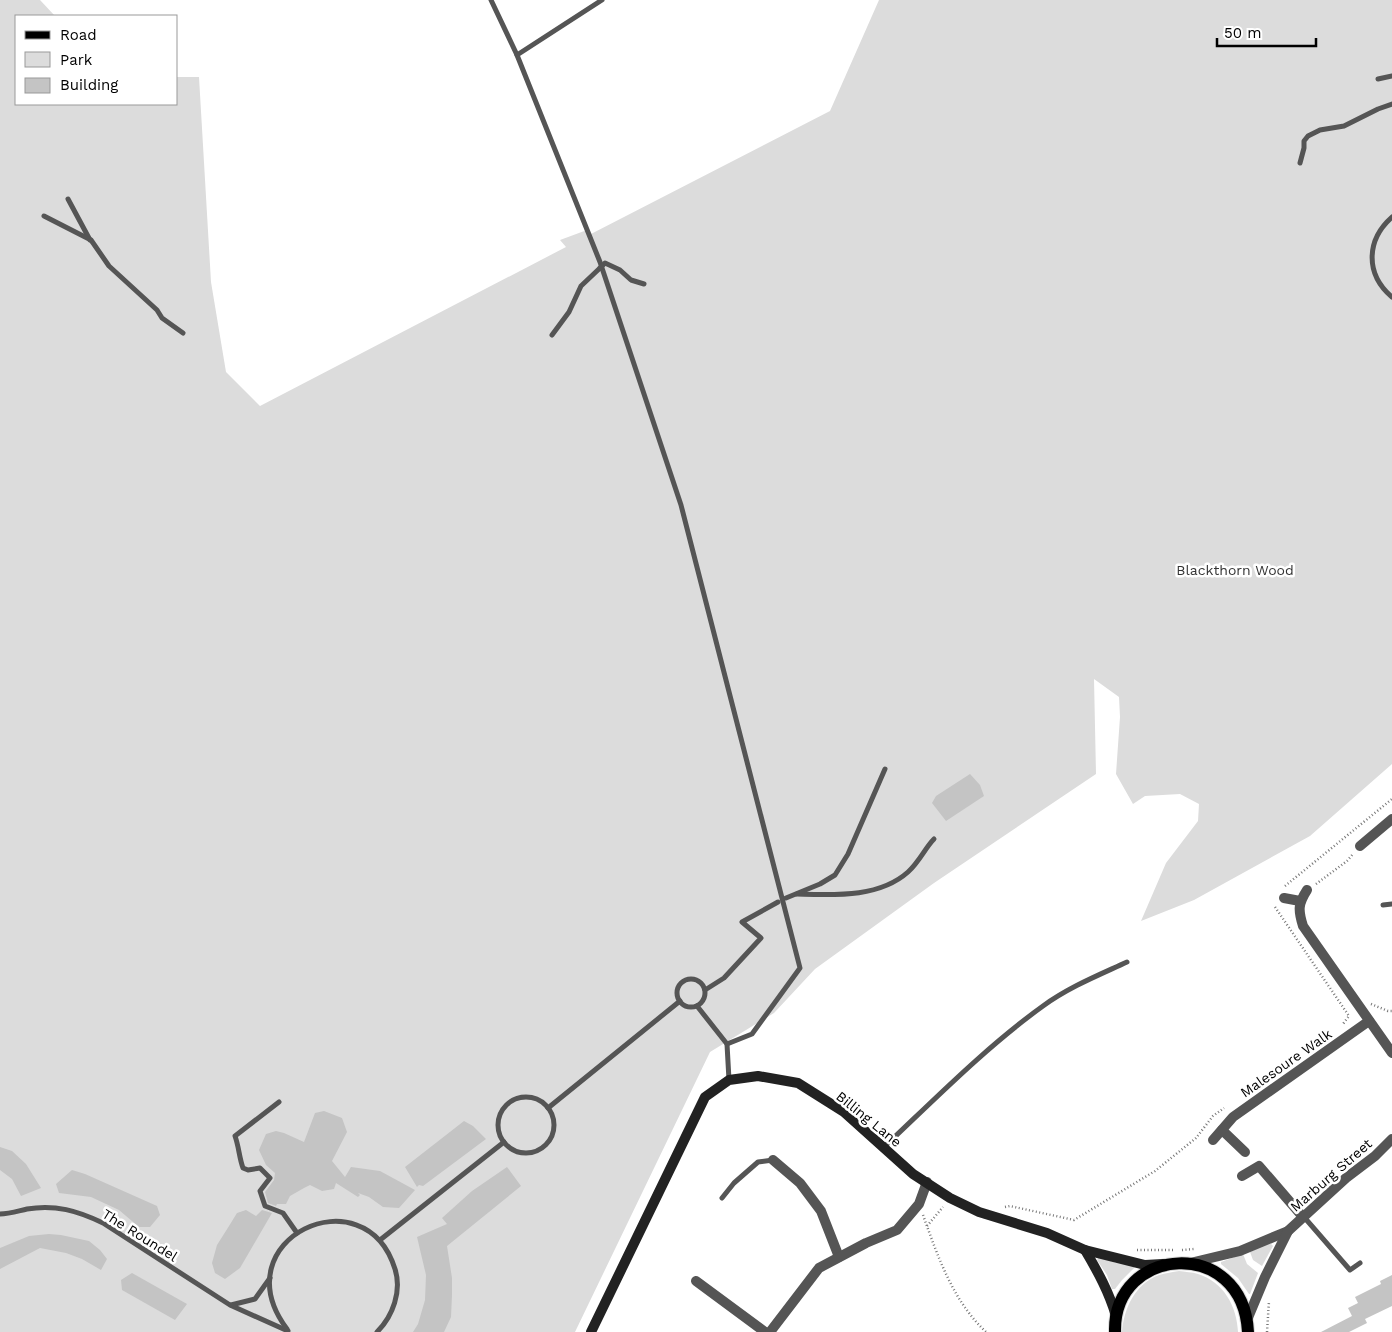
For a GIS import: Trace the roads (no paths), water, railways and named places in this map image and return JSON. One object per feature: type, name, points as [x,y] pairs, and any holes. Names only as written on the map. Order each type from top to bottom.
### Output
[{"type":"main road","points":[[1114,1326],[1120,1304],[1134,1282],[1156,1268],[1169,1264],[1190,1263],[1211,1270],[1228,1282],[1241,1299],[1247,1326]]},
{"type":"street","points":[[1360,846],[1392,819]]},
{"type":"street","points":[[1307,890],[1300,901],[1299,915],[1303,926],[1392,1053]]},
{"type":"street","points":[[1284,898],[1300,901]]},
{"type":"street","name":"Malesoure Walk","points":[[1213,1140],[1233,1117],[1369,1021]]},
{"type":"street","name":"Billing Lane","points":[[591,1332],[705,1097],[729,1080],[758,1076],[798,1083],[844,1112],[914,1174],[950,1198],[979,1212],[1047,1233],[1086,1250],[1145,1265],[1169,1264]]},
{"type":"street","points":[[1222,1130],[1245,1152]]},
{"type":"street","name":"Marburg Street","points":[[1190,1263],[1240,1250],[1288,1230],[1346,1178],[1375,1156],[1392,1139]]},
{"type":"street","points":[[773,1160],[800,1183],[820,1211],[839,1257]]},
{"type":"street","points":[[1242,1176],[1259,1166],[1303,1217]]},
{"type":"street","points":[[770,1332],[819,1268],[866,1243],[897,1230],[919,1204],[927,1182]]},
{"type":"street","name":"Marburg Street","points":[[1247,1326],[1264,1277],[1288,1230]]},
{"type":"street","points":[[1086,1250],[1110,1296],[1114,1326]]},
{"type":"street","points":[[696,1281],[765,1332]]},
{"type":"lane","points":[[491,0],[517,55],[600,262],[681,504],[800,968],[752,1034],[727,1044]]},
{"type":"lane","points":[[517,55],[602,0]]},
{"type":"lane","points":[[1378,80],[1392,76]]},
{"type":"lane","points":[[1300,163],[1304,141],[1313,132],[1344,126],[1392,104]]},
{"type":"lane","points":[[68,199],[91,240],[109,266],[143,296],[162,318],[183,333]]},
{"type":"lane","points":[[44,216],[91,240]]},
{"type":"lane","points":[[1392,217],[1384,224],[1377,235],[1372,256],[1379,283],[1392,297]]},
{"type":"lane","points":[[552,335],[570,312],[581,286],[605,263],[620,270],[632,280],[644,284]]},
{"type":"lane","points":[[786,898],[820,884],[835,875],[848,854],[885,769]]},
{"type":"lane","points":[[794,894],[860,893],[881,888],[906,874],[920,860],[934,839]]},
{"type":"lane","points":[[705,990],[724,978],[761,938],[742,922],[778,902]]},
{"type":"lane","points":[[1383,905],[1392,904]]},
{"type":"lane","points":[[884,1147],[994,1045],[1044,1005],[1082,982],[1127,962]]},
{"type":"lane","points":[[691,979],[700,982],[705,990],[704,999],[697,1006],[687,1006],[680,1001],[679,987],[686,980],[691,979]]},
{"type":"lane","points":[[548,1108],[680,1001]]},
{"type":"lane","points":[[697,1006],[727,1044],[729,1080]]},
{"type":"lane","points":[[534,1098],[548,1108],[553,1116],[553,1133],[550,1141],[543,1148],[536,1152],[518,1152],[504,1142],[498,1126],[503,1110],[509,1103],[517,1099],[534,1098]]},
{"type":"lane","points":[[279,1102],[235,1136],[240,1150],[239,1156],[244,1168],[248,1170],[260,1168],[270,1178],[260,1192],[265,1206],[283,1213],[297,1233]]},
{"type":"lane","points":[[380,1240],[504,1142]]},
{"type":"lane","points":[[722,1198],[734,1183],[758,1162],[773,1160]]},
{"type":"lane","name":"The Roundel","points":[[0,1214],[46,1207],[62,1208],[83,1214],[103,1223],[230,1305],[289,1331]]},
{"type":"lane","points":[[1303,1217],[1350,1270],[1360,1264]]},
{"type":"lane","points":[[289,1331],[277,1315],[270,1297],[270,1278],[276,1258],[287,1241],[304,1228],[323,1222],[344,1222],[363,1228],[380,1240],[391,1257],[397,1276],[397,1296],[390,1315],[377,1332]]},
{"type":"lane","points":[[230,1305],[256,1299],[270,1278]]},
{"type":"park label","name":"Blackthorn Wood","points":[[1235,570]]}]
